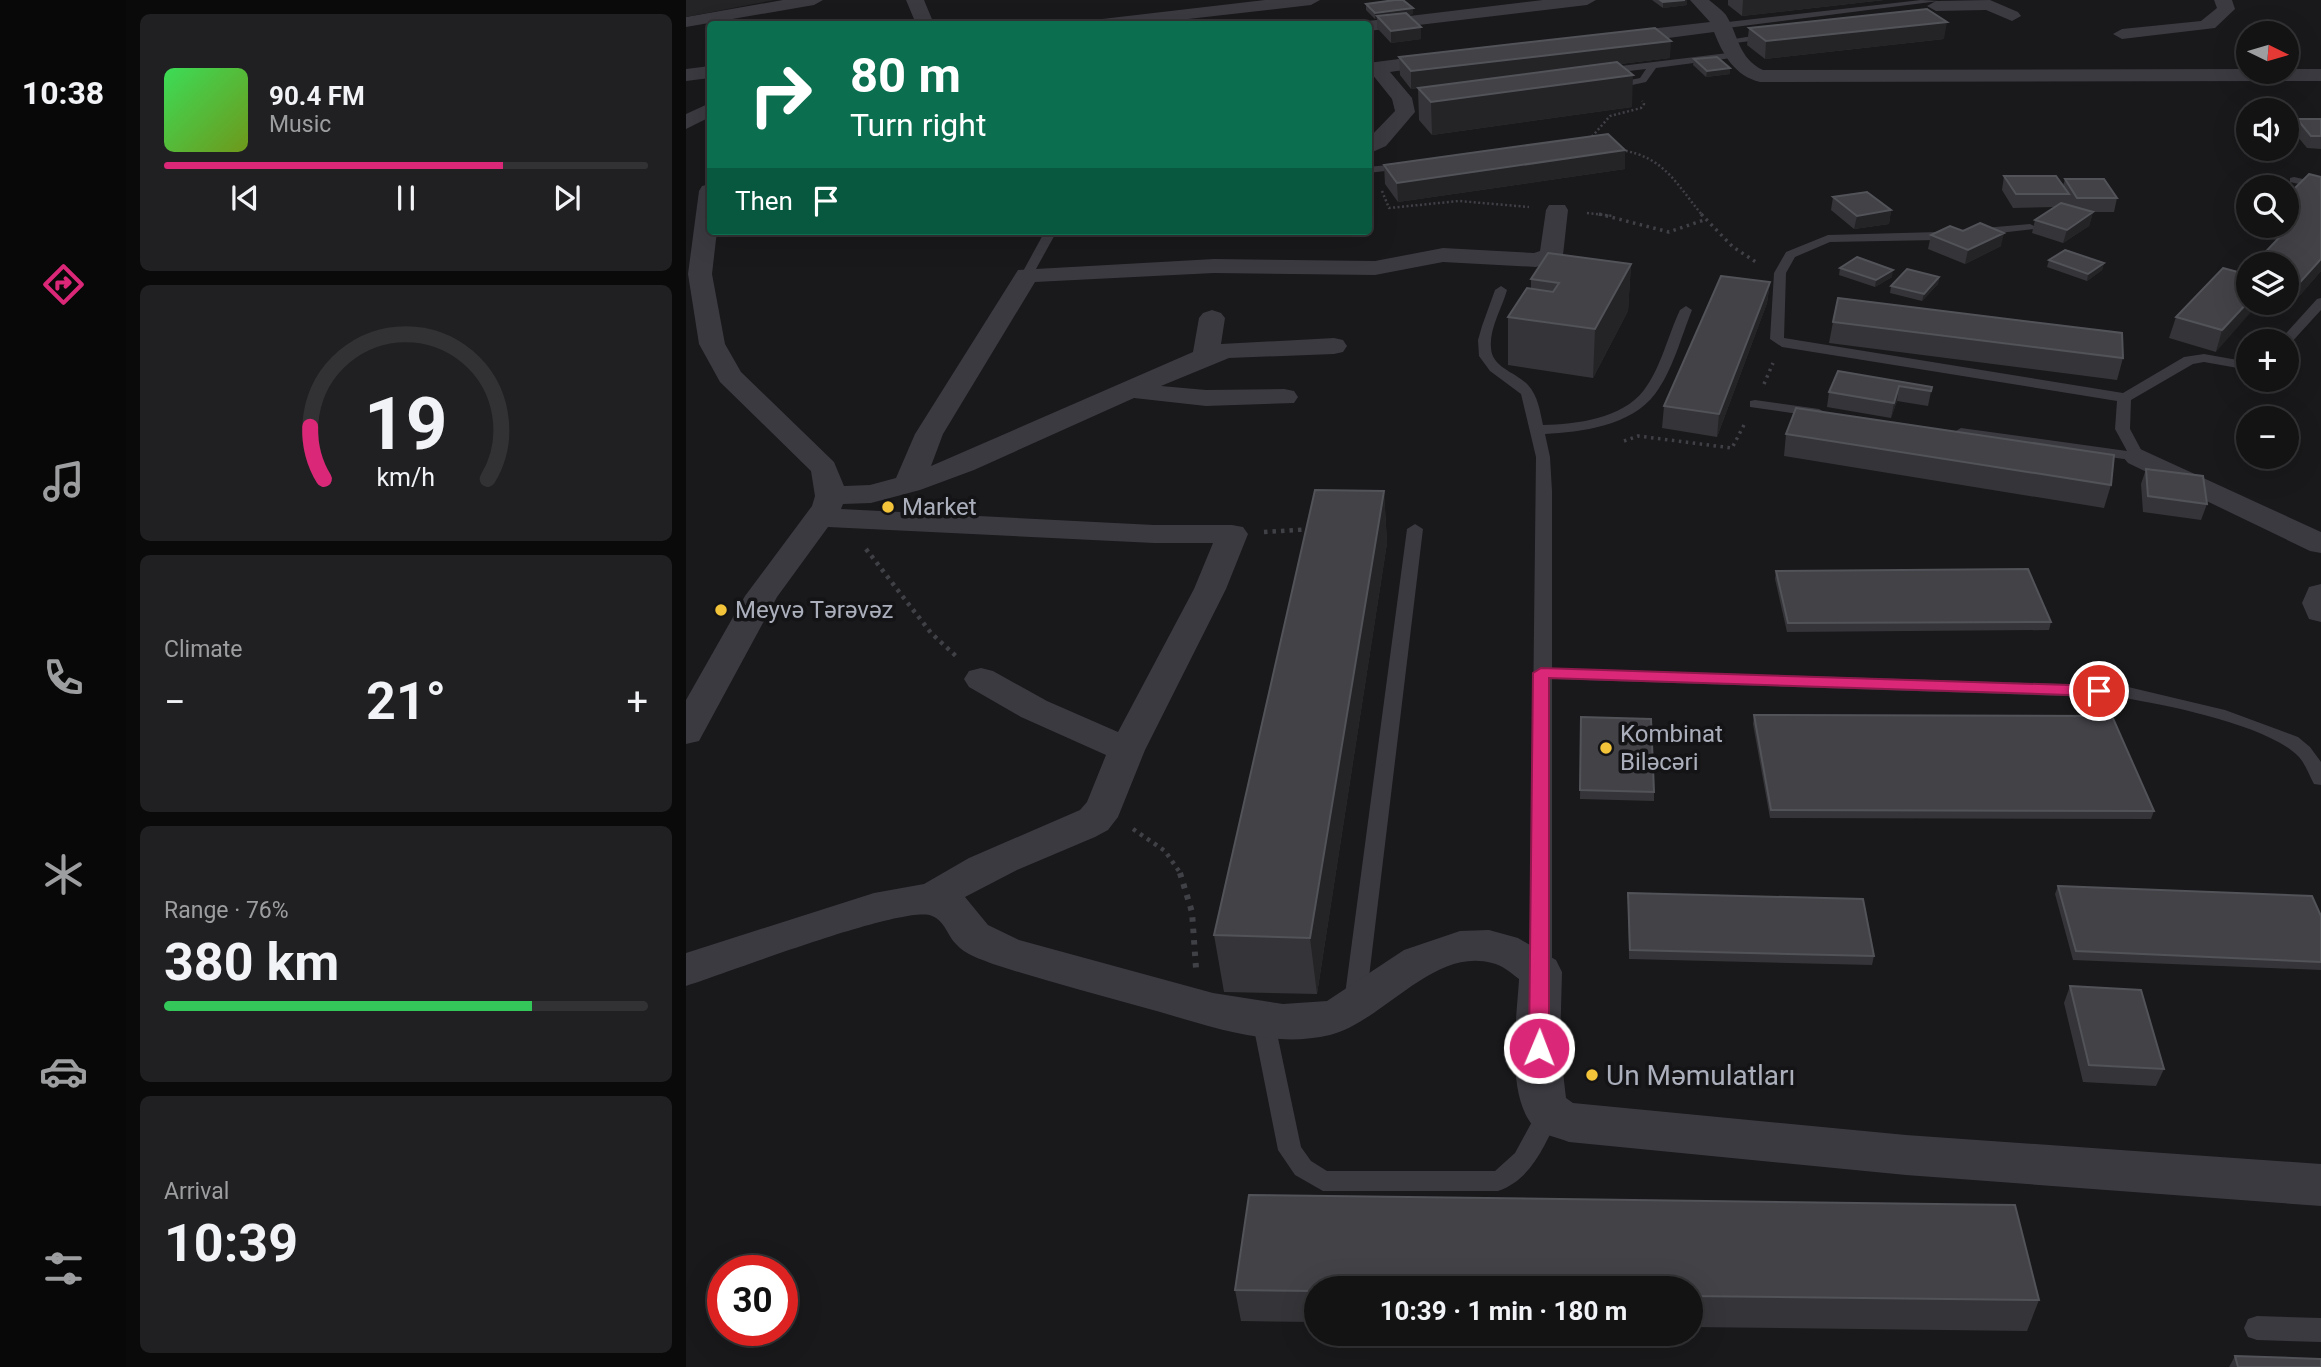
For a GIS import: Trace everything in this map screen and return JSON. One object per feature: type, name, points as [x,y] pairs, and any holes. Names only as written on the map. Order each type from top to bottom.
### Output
[{"type":"street","points":[[686,22],[814,0]]},
{"type":"street","points":[[915,0],[924,21]]},
{"type":"street","points":[[1163,21],[1311,0]]},
{"type":"street","points":[[1372,26],[1587,0]]},
{"type":"street","points":[[1699,0],[1718,17],[1727,41],[1743,68],[1760,76],[2321,75]]},
{"type":"street","points":[[2122,34],[2182,30],[2209,24],[2226,9],[2222,0]]},
{"type":"street","points":[[1933,6],[1989,5],[2012,16]]},
{"type":"street","points":[[1596,41],[1727,41]]},
{"type":"street","points":[[1373,68],[1459,58]]},
{"type":"street","points":[[1372,146],[1412,112],[1373,68]]},
{"type":"street","points":[[686,75],[707,72]]},
{"type":"street","points":[[691,129],[696,115],[707,110]]},
{"type":"street","points":[[686,732],[756,604],[826,507],[829,480],[824,468],[730,376],[712,344],[700,274],[701,238],[707,207]]},
{"type":"street","points":[[909,484],[929,434],[1027,275],[1214,266],[1375,268],[1443,255],[1536,260],[1551,255],[1557,210]]},
{"type":"street","points":[[1206,356],[1212,318]]},
{"type":"street","points":[[826,507],[909,484],[964,464],[1206,356],[1228,350],[1334,346]]},
{"type":"street","points":[[1129,389],[1168,397],[1203,399],[1284,397]]},
{"type":"street","points":[[2138,457],[2321,544]]},
{"type":"street","points":[[826,507],[1154,534],[1232,534],[1210,589],[1127,750],[1104,808],[1094,820],[1081,827],[968,877],[944,889],[930,900]]},
{"type":"street","points":[[2321,593],[2318,603],[2321,612]]},
{"type":"street","points":[[981,679],[1034,709],[1127,750]]},
{"type":"street","points":[[686,970],[905,899],[930,900],[951,907],[975,936],[1008,953],[1198,1006],[1297,1023],[1331,1017],[1354,1005],[1404,968],[1433,955],[1471,946],[1491,946],[1518,955],[1541,972],[1538,1073],[1541,1096],[1549,1112],[1569,1122],[1906,1155],[2321,1185]]},
{"type":"lane","points":[[1587,73],[1653,65],[1727,41],[1933,6]]},
{"type":"lane","points":[[1727,41],[1782,35]]},
{"type":"lane","points":[[1600,88],[1643,80],[1653,65]]},
{"type":"lane","points":[[1372,171],[1413,166]]},
{"type":"lane","points":[[2299,181],[2321,187]]},
{"type":"lane","points":[[2030,227],[1938,236],[1828,239],[1790,255],[1780,273],[1777,339],[1782,343],[2125,398],[2189,360],[2204,358],[2236,364]]},
{"type":"lane","points":[[1027,275],[1049,235]]},
{"type":"lane","points":[[1501,290],[1484,344],[1486,358],[1499,372],[1516,381],[1527,393],[1543,457],[1541,972]]},
{"type":"lane","points":[[2296,329],[2321,302]]},
{"type":"lane","points":[[1537,429],[1578,428],[1623,411],[1649,393],[1686,310]]},
{"type":"lane","points":[[2125,398],[2119,419],[2123,433],[2138,457]]},
{"type":"lane","points":[[1755,404],[1837,415]]},
{"type":"lane","points":[[1946,430],[2138,457]]},
{"type":"lane","points":[[1354,1005],[1415,529]]},
{"type":"lane","points":[[1541,673],[2099,691],[2155,696],[2280,734],[2304,750],[2321,779]]},
{"type":"lane","points":[[1263,1019],[1290,1150],[1303,1168],[1323,1181],[1498,1181],[1515,1173],[1524,1161],[1549,1112]]},
{"type":"lane","points":[[2257,1328],[2321,1330]]},
{"type":"path","points":[[1597,145],[1586,142],[1610,116],[1641,108],[1644,104],[1629,84]]},
{"type":"path","points":[[1620,149],[1643,154],[1657,162],[1685,193],[1703,220],[1729,245],[1755,262],[1780,273]]},
{"type":"path","points":[[1372,173],[1389,208],[1460,201],[1614,216],[1669,232],[1703,220]]},
{"type":"path","points":[[1638,436],[1673,442]]},
{"type":"path","points":[[826,507],[859,539],[930,634],[981,679]]},
{"type":"path","points":[[1287,530],[1323,528]]},
{"type":"path","points":[[1104,808],[1173,860],[1187,892],[1194,929],[1198,1006]]},
{"type":"building","points":[[1403,0],[1413,8],[1375,13],[1366,4]]},
{"type":"building","points":[[1927,9],[1947,22],[1766,41],[1749,28]]},
{"type":"building","points":[[1406,13],[1421,27],[1391,31],[1377,16]]},
{"type":"building","points":[[1655,28],[1671,41],[1411,71],[1399,57]]},
{"type":"building","points":[[1717,57],[1730,68],[1707,71],[1694,59]]},
{"type":"building","points":[[1617,62],[1633,75],[1431,102],[1418,88]]},
{"type":"building","points":[[2299,119],[2321,119],[2321,136],[2311,136]]},
{"type":"building","points":[[1608,134],[1625,150],[1397,183],[1384,165]]},
{"type":"building","points":[[2309,174],[2321,177],[2321,259],[2299,284],[2299,252],[2265,252],[2279,238],[2299,238],[2299,184]]},
{"type":"building","points":[[2004,176],[2056,176],[2069,194],[2016,194]]},
{"type":"building","points":[[2065,179],[2104,179],[2117,198],[2077,198]]},
{"type":"building","points":[[1867,192],[1891,210],[1857,216],[1833,197]]},
{"type":"building","points":[[2061,203],[2093,212],[2067,230],[2035,220]]},
{"type":"building","points":[[1980,223],[2004,233],[1968,250],[1931,235],[1950,226],[1963,231]]},
{"type":"building","points":[[2065,250],[2104,263],[2088,274],[2049,260]]},
{"type":"building","points":[[1548,253],[1631,264],[1595,329],[1508,317],[1527,288],[1553,292],[1559,283],[1531,279]]},
{"type":"building","points":[[1857,257],[1893,270],[1876,280],[1840,268]]},
{"type":"building","points":[[2223,268],[2236,272],[2236,315],[2222,330],[2176,317]]},
{"type":"building","points":[[1907,269],[1939,277],[1924,294],[1891,286]]},
{"type":"building","points":[[1721,276],[1770,282],[1719,414],[1664,406]]},
{"type":"building","points":[[1838,298],[2122,333],[2123,358],[1833,322]]},
{"type":"building","points":[[1838,371],[1932,387],[1931,391],[1899,386],[1894,403],[1829,392]]},
{"type":"building","points":[[1796,408],[2114,455],[2111,485],[1786,434]]},
{"type":"building","points":[[2146,469],[2203,476],[2207,504],[2148,496]]},
{"type":"building","points":[[1315,490],[1384,491],[1310,938],[1214,935]]},
{"type":"building","points":[[2028,569],[2051,622],[1788,623],[1776,571]]},
{"type":"building","points":[[1754,715],[2112,716],[2154,811],[1771,810]]},
{"type":"building","points":[[1581,717],[1651,719],[1654,792],[1580,790]]},
{"type":"building","points":[[2058,886],[2312,896],[2321,916],[2321,962],[2076,951]]},
{"type":"building","points":[[1628,893],[1863,899],[1874,956],[1630,950]]},
{"type":"building","points":[[2070,986],[2141,990],[2164,1069],[2089,1065]]},
{"type":"building","points":[[1249,1195],[2015,1205],[2039,1300],[1703,1296],[1703,1276],[1304,1276],[1304,1291],[1235,1290]]},
{"type":"building","points":[[2235,1356],[2321,1359],[2321,1367],[2238,1367]]},
{"type":"place","name":"Market","points":[[888,507]]},
{"type":"place","name":"Meyvə Tərəvəz","points":[[721,610]]},
{"type":"place","name":"Kombinat Biləcəri","points":[[1606,748]]},
{"type":"place","name":"Un Məmulatları","points":[[1592,1075]]},
{"type":"route","points":[[1539,1048],[1541,673],[2099,691]]}]
